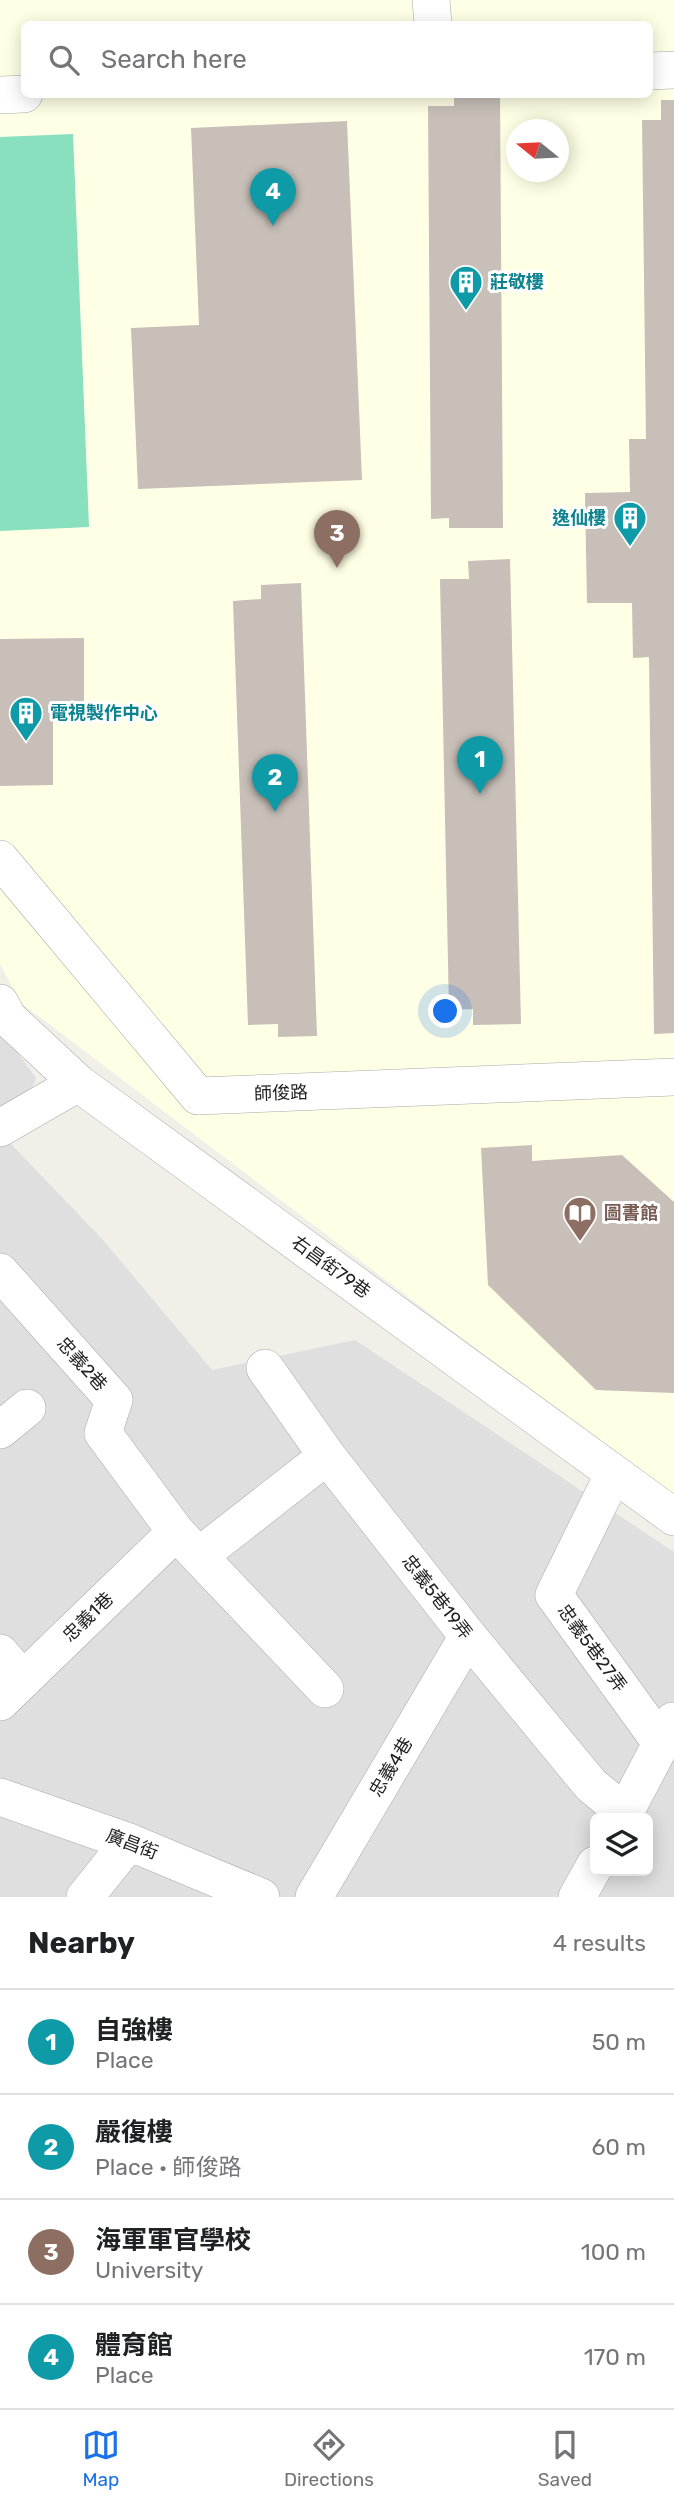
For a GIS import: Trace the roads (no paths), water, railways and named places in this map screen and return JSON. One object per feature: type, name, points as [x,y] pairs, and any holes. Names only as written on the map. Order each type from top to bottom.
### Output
[{"type":"street","points":[[431,0],[433,21]]},
{"type":"street","points":[[653,71],[674,70]]},
{"type":"street","points":[[0,95],[21,94]]},
{"type":"street","name":"師俊路","points":[[0,859],[198,1096],[672,1086]]},
{"type":"street","name":"右昌街79巷","points":[[0,1003],[8,1018],[78,1083],[674,1517]]},
{"type":"street","points":[[0,1128],[78,1083]]},
{"type":"street","name":"忠義2巷","points":[[0,1272],[114,1399],[103,1433],[188,1544]]},
{"type":"street","name":"忠義5巷19弄","points":[[265,1368],[327,1456],[468,1636],[591,1785],[621,1813]]},
{"type":"street","name":"忠義1巷","points":[[8,1679],[188,1544],[327,1456]]},
{"type":"street","name":"忠義5巷27弄","points":[[614,1474],[554,1595],[668,1731]]},
{"type":"street","points":[[188,1544],[325,1689]]},
{"type":"street","name":"忠義4巷","points":[[314,1897],[468,1636]]},
{"type":"street","points":[[624,1813],[668,1731]]},
{"type":"street","name":"廣昌街","points":[[0,1797],[129,1842],[246,1894]]},
{"type":"street","points":[[85,1897],[129,1842]]},
{"type":"street","points":[[577,1897],[590,1874]]},
{"type":"place","name":"體育館","points":[[273,226]]},
{"type":"place","name":"莊敬樓","points":[[466,312]]},
{"type":"place","name":"逸仙樓","points":[[630,548]]},
{"type":"place","name":"海軍軍官學校","points":[[337,568]]},
{"type":"place","name":"電視製作中心","points":[[26,743]]},
{"type":"place","name":"自強樓","points":[[480,794]]},
{"type":"place","name":"嚴復樓","points":[[275,812]]},
{"type":"place","name":"圖書館","points":[[580,1243]]}]
